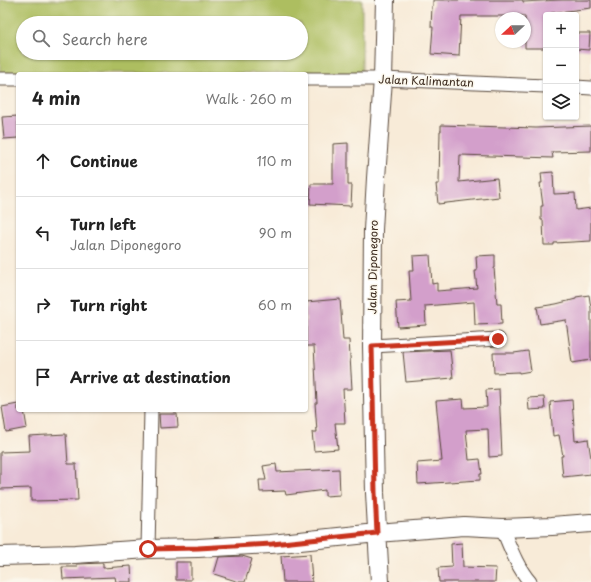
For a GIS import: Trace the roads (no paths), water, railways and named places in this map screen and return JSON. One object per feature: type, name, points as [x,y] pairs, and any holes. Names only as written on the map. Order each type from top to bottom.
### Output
[{"type":"main road","name":"Jalan Diponegoro","points":[[380,582],[375,492],[372,346],[374,223],[383,79],[385,0]]},
{"type":"main road","points":[[0,556],[75,554],[148,549],[272,544],[464,526],[502,528],[591,523]]},
{"type":"street","points":[[0,79],[16,79]]},
{"type":"street","name":"Jalan Kalimantan","points":[[308,79],[383,79],[543,86]]},
{"type":"street","points":[[579,88],[591,88]]},
{"type":"street","points":[[372,346],[498,339]]},
{"type":"street","points":[[148,549],[151,412]]},
{"type":"street","points":[[502,528],[518,565],[530,582]]}]
